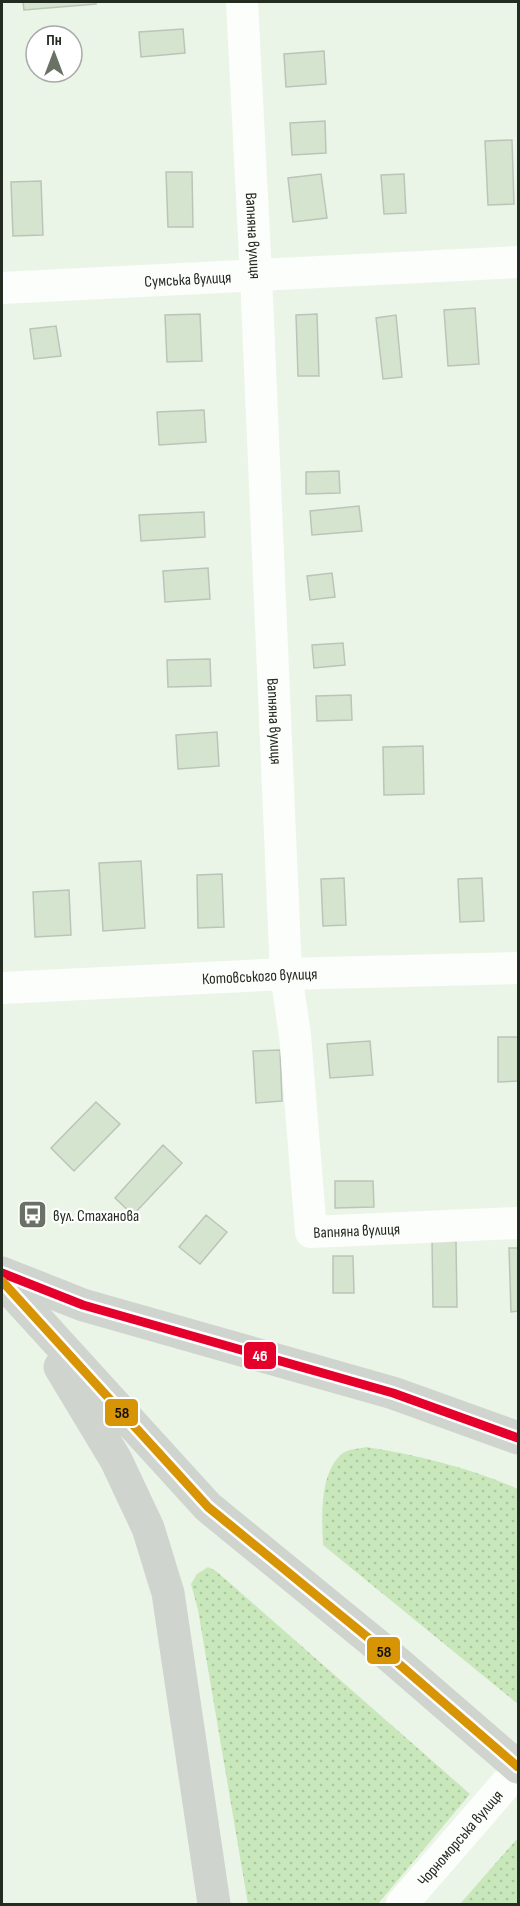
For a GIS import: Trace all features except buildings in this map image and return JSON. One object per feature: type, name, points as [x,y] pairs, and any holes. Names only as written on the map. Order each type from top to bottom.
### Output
[{"type":"main road","points":[[2,1273],[83,1305],[393,1394],[519,1438]]},
{"type":"main road","points":[[2,1283],[208,1507],[377,1645],[519,1768]]},
{"type":"main road","points":[[2,1283],[74,1389],[116,1460],[148,1528],[168,1593],[214,1905]]},
{"type":"street","name":"Вапняна вулиця","points":[[242,2],[286,974],[295,1035],[311,1232],[519,1223]]},
{"type":"street","name":"Сумська вулиця","points":[[2,288],[519,262]]},
{"type":"street","name":"Котовського вулиця","points":[[2,988],[286,974],[519,968]]},
{"type":"street","name":"Чорноморська вулиця","points":[[402,1905],[519,1768]]},
{"type":"green space","points":[[366,1447],[444,1463],[518,1489],[518,1704],[323,1545],[324,1496],[330,1471],[335,1461],[343,1453]]},
{"type":"green space","points":[[208,1567],[216,1571],[470,1794],[378,1904],[248,1904],[198,1610],[191,1584],[197,1574]]},
{"type":"green space","points":[[516,1840],[518,1841],[518,1904],[460,1904]]},
{"type":"transit line","name":"46","points":[[2,1273],[83,1305],[393,1393],[518,1438]]},
{"type":"transit line","name":"58","points":[[2,1281],[208,1507],[377,1645],[518,1767]]},
{"type":"place","name":"вул. Стаханова","points":[[32,1215]]}]
